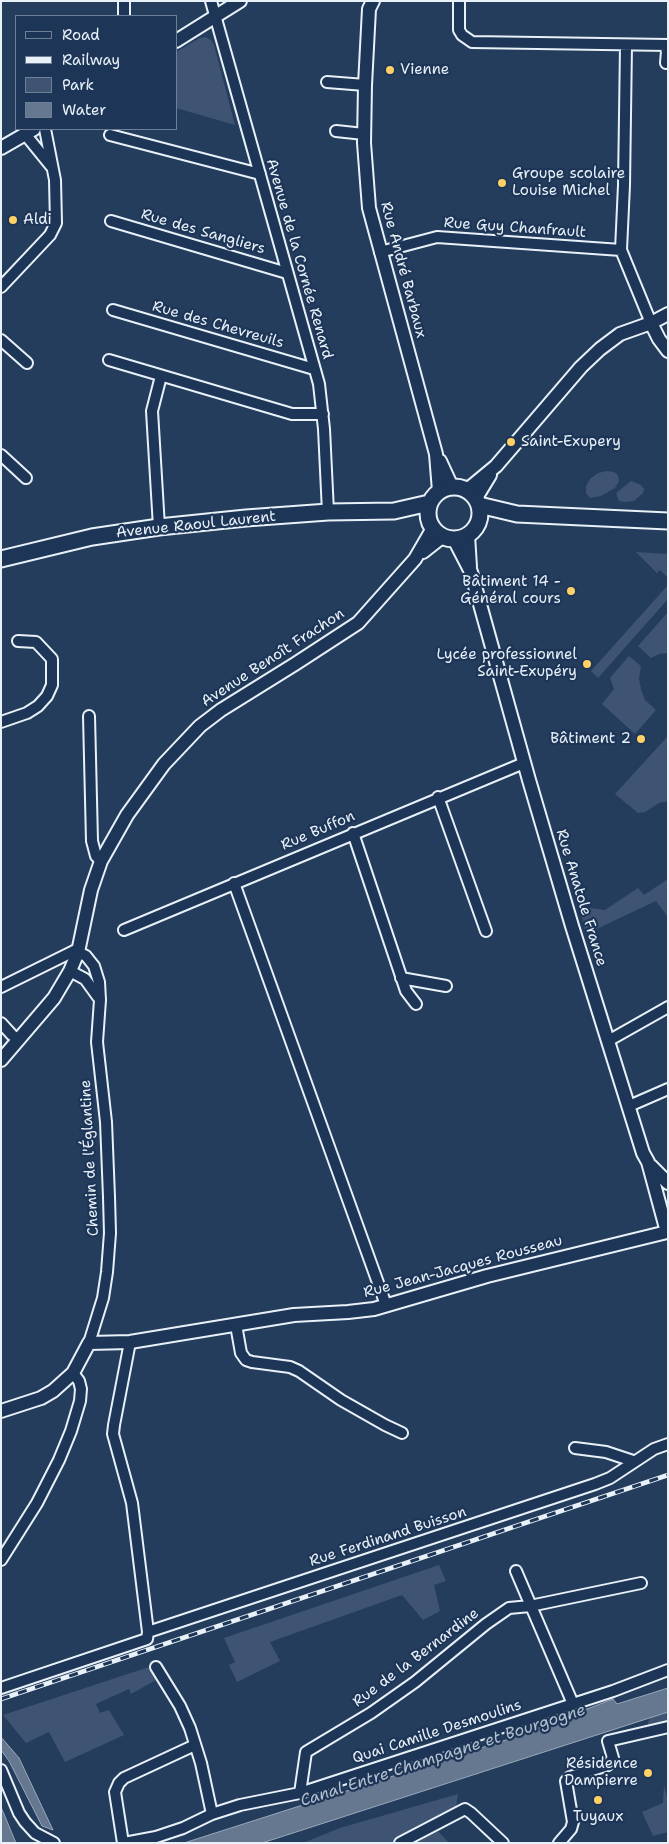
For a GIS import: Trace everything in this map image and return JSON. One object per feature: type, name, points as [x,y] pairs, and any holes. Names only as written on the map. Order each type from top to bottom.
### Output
[{"type":"main road","points":[[466,498],[475,529],[445,532],[429,503],[466,498],[517,514],[668,521]]},
{"type":"main road","name":"Avenue Raoul Laurent","points":[[1,559],[92,537],[159,527],[328,512],[394,511],[429,503]]},
{"type":"main road","name":"Avenue Raoul Laurent","points":[[394,511],[445,532]]},
{"type":"street","points":[[124,1],[124,15]]},
{"type":"street","name":"Avenue de la Cornée Renard","points":[[211,1],[214,18],[319,384],[323,414],[328,512]]},
{"type":"street","points":[[178,40],[240,1]]},
{"type":"street","name":"Rue André Barbaux","points":[[373,1],[369,9],[365,85],[364,134],[368,208],[436,454],[466,498]]},
{"type":"street","points":[[459,1],[459,30],[462,36],[472,42],[666,46],[666,63]]},
{"type":"street","points":[[626,46],[621,250],[658,339],[668,352]]},
{"type":"street","points":[[327,82],[365,85]]},
{"type":"street","points":[[1,287],[39,248],[54,229],[57,216],[55,180],[44,130]]},
{"type":"street","points":[[1,148],[29,131],[51,166]]},
{"type":"street","points":[[336,131],[364,134]]},
{"type":"street","points":[[110,135],[260,174]]},
{"type":"street","name":"Rue des Sangliers","points":[[111,221],[287,273]]},
{"type":"street","name":"Rue Guy Chanfrault","points":[[380,252],[437,237],[621,250]]},
{"type":"street","name":"Rue des Chevreuils","points":[[113,310],[314,369]]},
{"type":"street","points":[[466,498],[581,367],[600,349],[620,334],[651,323],[668,314]]},
{"type":"street","points":[[1,340],[27,363]]},
{"type":"street","points":[[109,360],[292,414],[323,414]]},
{"type":"street","points":[[159,527],[152,411],[161,376]]},
{"type":"street","points":[[1,455],[26,478]]},
{"type":"street","name":"Avenue Benoît Frachon","points":[[1,1060],[54,998],[70,971],[78,951],[101,860],[134,805],[164,764],[200,726],[220,710],[352,628],[371,610],[415,559],[445,532]]},
{"type":"street","name":"Rue Anatole France","points":[[445,532],[471,572],[572,926],[643,1153],[648,1162],[667,1235]]},
{"type":"street","points":[[1,722],[27,713],[38,706],[47,696],[52,685],[52,659],[36,642],[18,640]]},
{"type":"street","points":[[89,716],[92,842],[96,856],[101,860]]},
{"type":"street","name":"Rue Buffon","points":[[124,930],[438,797],[524,763]]},
{"type":"street","points":[[438,797],[486,931]]},
{"type":"street","points":[[353,833],[401,978],[406,991],[416,1004]]},
{"type":"street","points":[[234,883],[386,1305]]},
{"type":"street","points":[[1,987],[78,951]]},
{"type":"street","name":"Chemin de l'Églantine","points":[[78,951],[86,956],[94,966],[99,982],[100,1000],[97,1042],[106,1122],[110,1233],[103,1298],[89,1343]]},
{"type":"street","points":[[70,971],[85,979],[100,1000]]},
{"type":"street","points":[[401,978],[446,986]]},
{"type":"street","points":[[608,1041],[668,1007]]},
{"type":"street","points":[[1,1023],[19,1040]]},
{"type":"street","points":[[629,1106],[668,1089]]},
{"type":"street","points":[[648,1162],[668,1183]]},
{"type":"street","name":"Rue Jean-Jacques Rousseau","points":[[89,1343],[130,1342],[294,1316],[348,1312],[386,1305],[487,1276],[667,1235]]},
{"type":"street","points":[[236,1325],[241,1353],[246,1360],[290,1367],[299,1371],[341,1400],[402,1433]]},
{"type":"street","points":[[130,1342],[113,1434],[132,1503],[147,1636]]},
{"type":"street","points":[[1,1411],[41,1398],[54,1391],[73,1373],[89,1343]]},
{"type":"street","points":[[1,1560],[36,1503],[59,1460],[71,1431],[80,1401],[81,1390],[79,1382],[73,1373]]},
{"type":"street","name":"Rue Ferdinand Buisson","points":[[1,1688],[147,1636],[595,1484],[617,1474],[654,1449],[668,1444]]},
{"type":"street","points":[[575,1448],[606,1452],[634,1461]]},
{"type":"street","points":[[516,1571],[573,1704]]},
{"type":"street","name":"Rue de la Bernardine","points":[[300,1792],[306,1752],[371,1713],[415,1682],[486,1624],[509,1608],[530,1606],[641,1583]]},
{"type":"street","points":[[156,1667],[180,1706],[196,1745],[212,1814]]},
{"type":"street","name":"Quai Camille Desmoulins","points":[[123,1843],[156,1837],[183,1828],[212,1814],[240,1805],[300,1792],[613,1691],[668,1670]]},
{"type":"street","points":[[559,1843],[571,1829],[573,1822],[566,1781],[570,1777],[608,1766],[613,1758],[608,1741],[668,1727]]},
{"type":"street","points":[[123,1843],[115,1792],[118,1782],[196,1745]]},
{"type":"street","points":[[1,1770],[19,1813],[25,1822],[35,1833],[54,1843]]},
{"type":"street","points":[[400,1843],[465,1809],[503,1843]]},
{"type":"green space","points":[[205,37],[211,40],[214,45],[235,125],[178,109],[178,51]]},
{"type":"green space","points":[[607,471],[618,475],[619,481],[615,488],[601,496],[590,498],[586,493],[586,486],[590,479],[598,473]]},
{"type":"green space","points":[[631,481],[641,485],[644,489],[643,493],[634,501],[619,501],[616,493]]},
{"type":"green space","points":[[636,552],[668,554],[668,578],[660,570],[657,573]]},
{"type":"green space","points":[[668,585],[668,599],[598,678],[591,671]]},
{"type":"green space","points":[[668,612],[668,653],[659,654],[651,658],[638,646]]},
{"type":"green space","points":[[629,656],[641,666],[639,679],[641,689],[645,700],[656,710],[635,734],[602,704],[614,689],[610,678]]},
{"type":"green space","points":[[668,736],[668,801],[659,803],[645,812],[638,813],[615,794]]},
{"type":"green space","points":[[668,879],[668,917],[656,901],[586,934],[581,913],[590,908],[605,910],[638,888],[644,895]]},
{"type":"green space","points":[[439,1565],[446,1581],[434,1585],[440,1611],[423,1620],[402,1595],[270,1642],[280,1661],[237,1682],[229,1665],[235,1662],[224,1638]]},
{"type":"green space","points":[[149,1667],[156,1680],[131,1694],[129,1689],[96,1704],[100,1713],[109,1710],[124,1735],[65,1762],[49,1732],[26,1743],[3,1715]]},
{"type":"green space","points":[[668,1712],[668,1722],[648,1726],[651,1717]]},
{"type":"green space","points":[[664,1786],[668,1800],[668,1832],[653,1836],[642,1812],[663,1803]]},
{"type":"green space","points":[[458,1794],[456,1807],[392,1843],[303,1843],[340,1828]]},
{"type":"green space","points":[[438,1831],[449,1843],[416,1843]]},
{"type":"water","points":[[668,1688],[668,1712],[262,1843],[184,1843],[512,1738],[613,1699],[617,1704]]},
{"type":"water","points":[[1,1737],[19,1758],[53,1830],[42,1826],[9,1761],[1,1750]]},
{"type":"water","points":[[1,1807],[16,1843],[1,1843]]},
{"type":"railway","points":[[1,1699],[668,1475]]},
{"type":"place","name":"Vienne","points":[[390,70]]},
{"type":"place","name":"Groupe scolaire Louise Michel","points":[[502,183]]},
{"type":"place","name":"Aldi","points":[[13,220]]},
{"type":"place","name":"Saint-Exupery","points":[[511,442]]},
{"type":"place","name":"Bâtiment 14 - Général cours","points":[[571,591]]},
{"type":"place","name":"Lycée professionnel Saint-Exupéry","points":[[587,664]]},
{"type":"place","name":"Bâtiment 2","points":[[641,739]]},
{"type":"place","name":"Résidence Dampierre","points":[[648,1773]]},
{"type":"place","name":"Tuyaux","points":[[598,1800]]},
{"type":"water label","name":"Canal Entre Champagne et Bourgogne","points":[[443,1756]]}]
